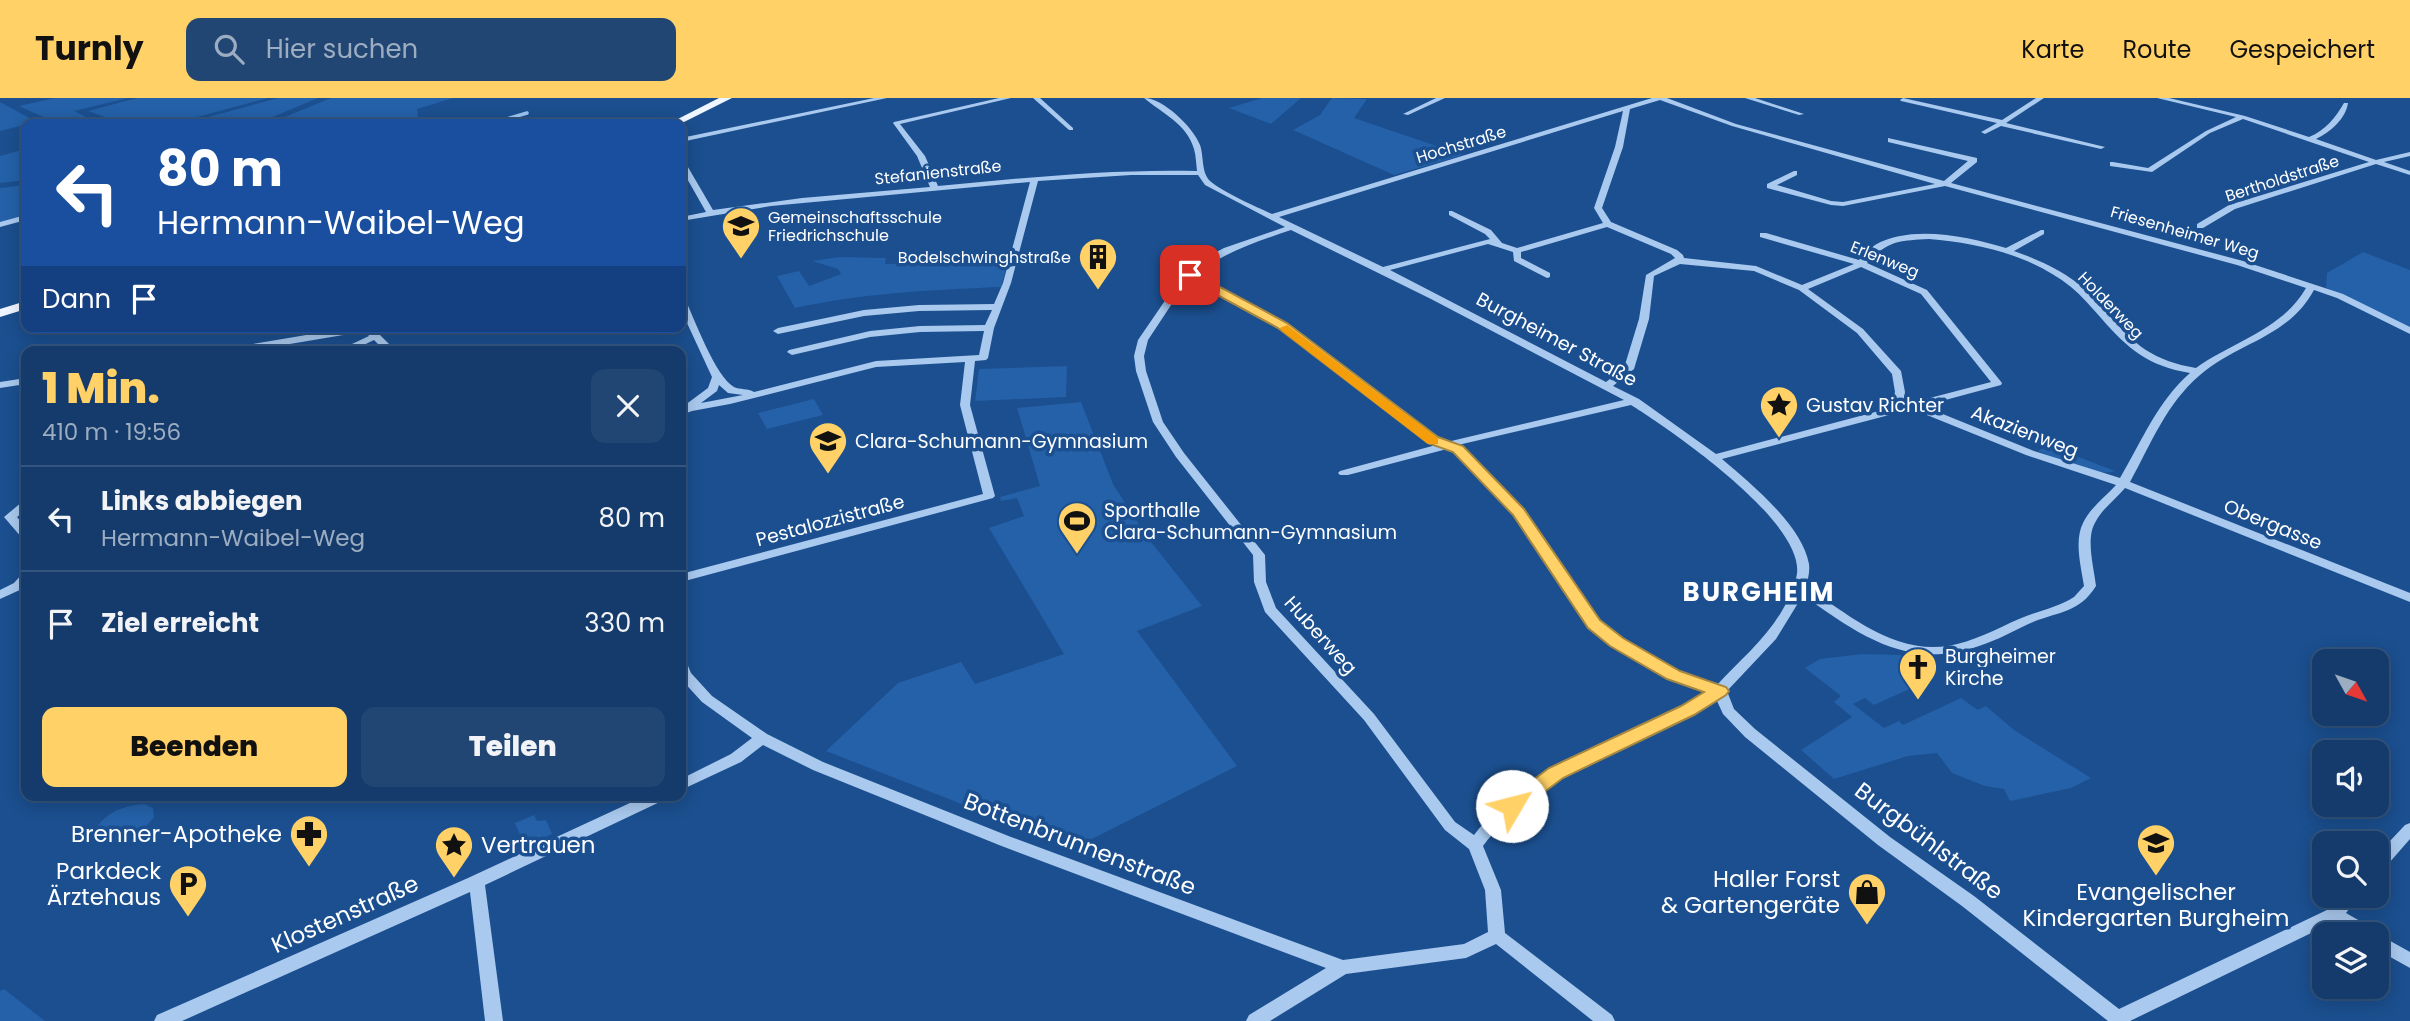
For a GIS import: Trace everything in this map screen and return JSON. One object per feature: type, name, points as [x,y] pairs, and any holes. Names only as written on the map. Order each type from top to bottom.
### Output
[{"type":"main road","points":[[686,119],[727,98]]},
{"type":"main road","points":[[0,313],[21,307]]},
{"type":"street","points":[[834,98],[853,106]]},
{"type":"street","points":[[686,137],[884,98]]},
{"type":"street","points":[[934,189],[921,156],[896,123],[1008,98]]},
{"type":"street","points":[[1036,98],[1071,129]]},
{"type":"street","points":[[1147,98],[1172,115],[1189,133],[1197,146],[1200,173]]},
{"type":"street","points":[[1406,114],[1443,98]]},
{"type":"street","name":"Hochstraße","points":[[1272,217],[1660,98]]},
{"type":"street","name":"Friesenheimer Weg","points":[[1660,98],[1734,125],[2179,245],[2340,296],[2410,331]]},
{"type":"street","points":[[1748,98],[1801,114]]},
{"type":"street","points":[[1985,132],[2041,98]]},
{"type":"street","name":"Bertholdstraße","points":[[2160,98],[2243,117],[2410,173]]},
{"type":"street","points":[[1903,100],[2101,147]]},
{"type":"street","name":"Bertholdstraße","points":[[2310,139],[2317,137],[2336,121],[2346,104]]},
{"type":"street","points":[[1627,108],[1619,148],[1598,208],[1608,225],[1674,252],[1680,257],[1678,261]]},
{"type":"street","points":[[2113,164],[2149,170],[2208,132],[2243,117]]},
{"type":"street","name":"Friesenheimer Weg","points":[[1794,173],[1767,187],[1843,205],[1945,184],[1974,160],[1891,140]]},
{"type":"street","name":"Bertholdstraße","points":[[2200,226],[2232,206],[2410,154]]},
{"type":"street","points":[[686,171],[710,212]]},
{"type":"street","name":"Stefanienstraße","points":[[686,218],[710,212],[1035,178],[1106,173],[1200,173]]},
{"type":"street","name":"Burgheimer Straße","points":[[1200,173],[1208,183],[1272,217],[1635,401],[1716,457],[1750,488],[1791,537],[1800,555],[1803,574],[1791,608],[1777,629],[1720,691],[1688,711],[1556,773],[1490,823],[1475,845]]},
{"type":"street","points":[[686,410],[876,364],[983,358],[989,328],[1007,283],[1035,178]]},
{"type":"street","points":[[1452,213],[1488,232],[1498,243]]},
{"type":"street","points":[[0,225],[21,219]]},
{"type":"street","points":[[1381,270],[1479,243],[1498,243],[1517,251],[1608,225]]},
{"type":"street","name":"Huberweg","points":[[1292,227],[1227,250],[1190,275],[1178,288],[1143,340],[1139,356],[1141,371],[1158,422],[1180,455],[1259,555],[1260,582],[1270,610],[1369,717],[1450,826],[1475,845]]},
{"type":"street","points":[[2007,251],[2041,232]]},
{"type":"street","name":"Erlenweg","points":[[1763,235],[1860,263],[1924,292],[1997,383]]},
{"type":"street","name":"Holderweg","points":[[1802,288],[1860,263],[1877,247],[1906,238],[1935,237],[1970,242],[2007,251],[2068,279],[2089,298],[2137,352],[2158,362],[2198,371]]},
{"type":"street","points":[[1517,251],[1517,259],[1546,275]]},
{"type":"street","points":[[1608,386],[1629,369],[1644,319],[1650,275],[1678,261],[1756,269],[1802,288],[1860,331],[1897,373],[1900,392],[1897,403],[1900,409]]},
{"type":"street","points":[[1190,275],[1276,321],[1433,440],[1458,449],[1518,512],[1594,624],[1616,642],[1674,675],[1720,691]]},
{"type":"street","points":[[1798,586],[1888,644],[1913,651],[1935,652],[1972,645],[2036,616],[2077,604],[2090,586],[2086,548],[2087,525],[2123,483],[2159,412],[2198,371],[2284,321],[2304,304],[2311,287]]},
{"type":"street","points":[[778,331],[864,313],[919,308],[998,307]]},
{"type":"street","points":[[686,312],[716,377],[732,391],[767,391]]},
{"type":"street","points":[[792,352],[870,334],[920,329],[989,328]]},
{"type":"street","points":[[263,346],[351,333]]},
{"type":"street","points":[[348,346],[367,333]]},
{"type":"street","points":[[374,333],[386,346]]},
{"type":"street","name":"Pestalozzistraße","points":[[686,577],[989,496],[965,405],[970,359]]},
{"type":"street","points":[[686,409],[713,389],[716,377]]},
{"type":"street","points":[[0,385],[21,382]]},
{"type":"street","points":[[1716,457],[1997,383]]},
{"type":"street","points":[[1345,473],[1449,445],[1635,401]]},
{"type":"street","name":"Akazienweg","points":[[1915,406],[2030,453],[2123,483]]},
{"type":"street","name":"Obergasse","points":[[2123,483],[2410,598]]},
{"type":"street","points":[[21,507],[5,518],[21,531]]},
{"type":"street","points":[[0,595],[21,582]]},
{"type":"street","name":"Bottenbrunnenstraße","points":[[686,675],[707,699],[762,738],[818,766],[1005,841],[1343,967],[1466,951],[1497,936]]},
{"type":"street","name":"Burgbühlstraße","points":[[1720,691],[1728,711],[1750,733],[1884,841],[1968,901],[2120,1019]]},
{"type":"street","points":[[686,783],[736,758],[762,738]]},
{"type":"street","name":"Klostenstraße","points":[[163,1021],[360,931],[542,854],[649,801]]},
{"type":"street","points":[[2389,852],[2410,829]]},
{"type":"street","points":[[1475,845],[1493,890],[1497,936],[1606,1021]]},
{"type":"street","points":[[477,882],[494,1021]]},
{"type":"street","points":[[2120,1019],[2335,914],[2340,908]]},
{"type":"street","points":[[2335,914],[2348,922]]},
{"type":"street","points":[[2389,948],[2410,961]]},
{"type":"street","points":[[1255,1021],[1343,967]]},
{"type":"shaded area","points":[[55,98],[128,98],[74,111],[90,119],[51,119],[19,106]]},
{"type":"shaded area","points":[[137,98],[268,98],[190,119],[110,119],[88,111]]},
{"type":"shaded area","points":[[278,98],[318,98],[268,119],[201,119]]},
{"type":"shaded area","points":[[331,98],[453,98],[417,109],[418,119],[280,119]]},
{"type":"shaded area","points":[[1262,98],[1301,98],[1271,124],[1229,108]]},
{"type":"shaded area","points":[[1332,98],[1367,99],[1354,118],[1463,155],[1394,175],[1293,130],[1320,115]]},
{"type":"shaded area","points":[[0,102],[31,119],[21,119],[21,126],[0,131]]},
{"type":"shaded area","points":[[21,150],[21,181],[0,183],[0,156]]},
{"type":"shaded area","points":[[21,186],[21,220],[0,226],[0,188]]},
{"type":"shaded area","points":[[2363,252],[2410,270],[2410,330],[2326,288],[2327,273]]},
{"type":"shaded area","points":[[840,257],[886,258],[885,264],[1008,261],[1001,287],[872,296],[795,308],[777,276],[799,271],[809,286],[841,274],[838,269],[812,261]]},
{"type":"shaded area","points":[[1067,366],[1066,397],[975,401],[979,369]]},
{"type":"shaded area","points":[[814,399],[823,415],[767,429],[758,413]]},
{"type":"shaded area","points":[[1081,402],[1113,484],[1147,537],[1202,606],[1137,631],[1237,766],[1074,848],[826,751],[898,683],[961,662],[975,684],[1064,654],[989,528],[1024,516],[1017,498],[1001,501],[1000,497],[1040,486],[1017,408]]},
{"type":"shaded area","points":[[2047,445],[2115,471],[2106,473],[2086,470],[2038,451]]},
{"type":"shaded area","points":[[1862,654],[1900,655],[1934,678],[1874,705],[1865,698],[1853,704],[1884,728],[1899,721],[1903,725],[1961,698],[1978,710],[1986,706],[2014,730],[2091,778],[2071,788],[2010,801],[2004,789],[1985,786],[1952,773],[1937,753],[1908,756],[1834,779],[1801,750],[1852,717],[1834,702],[1841,696],[1805,668],[1820,659]]},
{"type":"shaded area","points":[[144,804],[153,808],[154,817],[136,834],[122,840],[106,842],[98,842],[93,835],[107,816]]},
{"type":"shaded area","points":[[534,815],[537,821],[546,820],[552,834],[525,847],[515,823]]},
{"type":"shaded area","points":[[4,989],[45,1021],[0,1021],[0,991]]},
{"type":"waterway","points":[[507,119],[527,113]]},
{"type":"slow traffic","points":[[1287,328],[1433,441]]},
{"type":"place","name":"Gemeinschaftsschule Friedrichschule","points":[[741,260]]},
{"type":"place","name":"Bodelschwinghstraße","points":[[1098,291]]},
{"type":"place","name":"Gustav Richter","points":[[1779,439]]},
{"type":"place","name":"Clara-Schumann-Gymnasium","points":[[828,475]]},
{"type":"place","name":"Sporthalle Clara-Schumann-Gymnasium","points":[[1077,555]]},
{"type":"place","name":"Burgheimer Kirche","points":[[1918,701]]},
{"type":"place","name":"Brenner-Apotheke","points":[[309,868]]},
{"type":"place","name":"Evangelischer Kindergarten Burgheim","points":[[2156,877]]},
{"type":"place","name":"Vertrauen","points":[[454,879]]},
{"type":"place","name":"Parkdeck Ärztehaus","points":[[188,918]]},
{"type":"place","name":"Haller Forst & Gartengeräte","points":[[1867,926]]},
{"type":"district","name":"BURGHEIM","points":[[1759,592]]},
{"type":"route","points":[[1190,275],[1282,325],[1433,440],[1458,449],[1518,512],[1594,624],[1616,642],[1674,675],[1720,691],[1688,711],[1556,773],[1512,806]]}]
